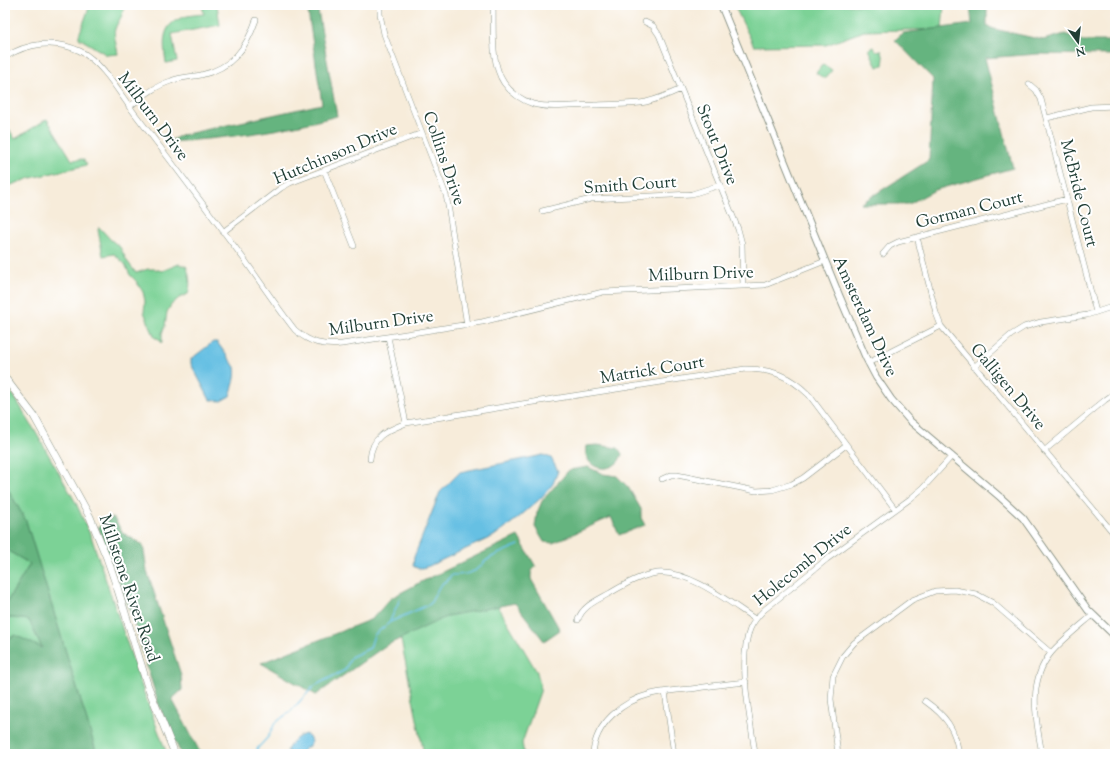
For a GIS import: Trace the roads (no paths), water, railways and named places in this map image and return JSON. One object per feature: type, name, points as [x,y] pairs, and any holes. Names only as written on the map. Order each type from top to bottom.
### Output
[{"type":"main road","name":"Millstone River Road","points":[[5,378],[34,416],[90,517],[116,584],[147,684],[175,754]]},
{"type":"street","name":"Collins Drive","points":[[380,5],[380,14],[384,34],[446,195],[467,325]]},
{"type":"street","points":[[493,5],[497,69],[508,88],[526,101],[546,106],[636,103],[657,99],[681,89]]},
{"type":"street","name":"Amsterdam Drive","points":[[721,5],[825,261],[868,362],[884,389],[901,411],[920,430],[1000,496],[1023,518],[1093,615],[1115,636]]},
{"type":"street","points":[[129,106],[163,84],[172,80],[210,72],[229,63],[244,48],[252,34],[256,20]]},
{"type":"street","name":"Stout Drive","points":[[645,22],[654,26],[659,35],[740,237],[743,286]]},
{"type":"street","name":"Milburn Drive","points":[[5,57],[20,49],[50,43],[70,47],[93,60],[170,160],[285,317],[302,336],[324,345],[467,325],[603,292],[758,286],[772,283],[825,261]]},
{"type":"street","name":"McBride Court","points":[[1029,84],[1036,90],[1041,99],[1047,118],[1096,312]]},
{"type":"street","points":[[1047,118],[1091,107],[1115,106]]},
{"type":"street","name":"Hutchinson Drive","points":[[223,232],[281,188],[422,133]]},
{"type":"street","points":[[324,170],[354,246]]},
{"type":"street","name":"Smith Court","points":[[542,211],[591,198],[692,194],[720,185]]},
{"type":"street","name":"Gorman Court","points":[[883,254],[890,246],[898,242],[1067,198]]},
{"type":"street","name":"Galligen Drive","points":[[917,237],[936,313],[941,326],[1115,535]]},
{"type":"street","points":[[974,366],[1011,335],[1024,328],[1041,322],[1096,312],[1115,306]]},
{"type":"street","points":[[868,362],[941,326]]},
{"type":"street","points":[[388,337],[406,423]]},
{"type":"street","name":"Matrick Court","points":[[370,459],[373,444],[379,436],[406,423],[745,369],[757,369],[779,374],[793,381],[809,395],[895,509]]},
{"type":"street","points":[[1044,451],[1115,393]]},
{"type":"street","points":[[662,479],[671,475],[677,475],[756,491],[772,490],[792,484],[803,478],[846,444]]},
{"type":"street","name":"Holecomb Drive","points":[[755,754],[746,682],[744,651],[750,628],[755,620],[764,610],[821,564],[923,488],[952,456]]},
{"type":"street","points":[[578,620],[584,609],[608,594],[641,577],[657,573],[677,574],[695,581],[755,620]]},
{"type":"street","points":[[838,754],[831,699],[833,676],[843,656],[854,643],[912,600],[935,591],[956,590],[976,594],[993,603],[1051,653]]},
{"type":"street","points":[[1042,754],[1035,712],[1035,692],[1039,674],[1051,653],[1093,615]]},
{"type":"street","points":[[593,754],[595,744],[603,726],[616,711],[627,703],[651,694],[746,682]]},
{"type":"street","points":[[665,692],[674,754]]},
{"type":"street","points":[[925,701],[939,711],[952,728],[959,754]]},
{"type":"water","points":[[213,342],[217,342],[235,367],[235,378],[230,396],[221,401],[210,400],[191,364],[191,359]]},
{"type":"water","points":[[543,455],[551,458],[558,471],[553,484],[541,498],[517,519],[494,536],[429,566],[419,569],[413,566],[414,557],[440,492],[460,472]]},
{"type":"water","points":[[305,734],[309,736],[311,744],[299,754],[289,754],[287,750],[293,742]]},
{"type":"waterway","points":[[258,754],[257,749],[268,737],[275,723],[290,712],[314,686],[345,670],[351,657],[370,648],[374,635],[390,622],[430,604],[439,587],[448,580],[451,575],[473,572],[490,558],[519,545]]},
{"type":"waterway","points":[[390,621],[400,599]]}]
